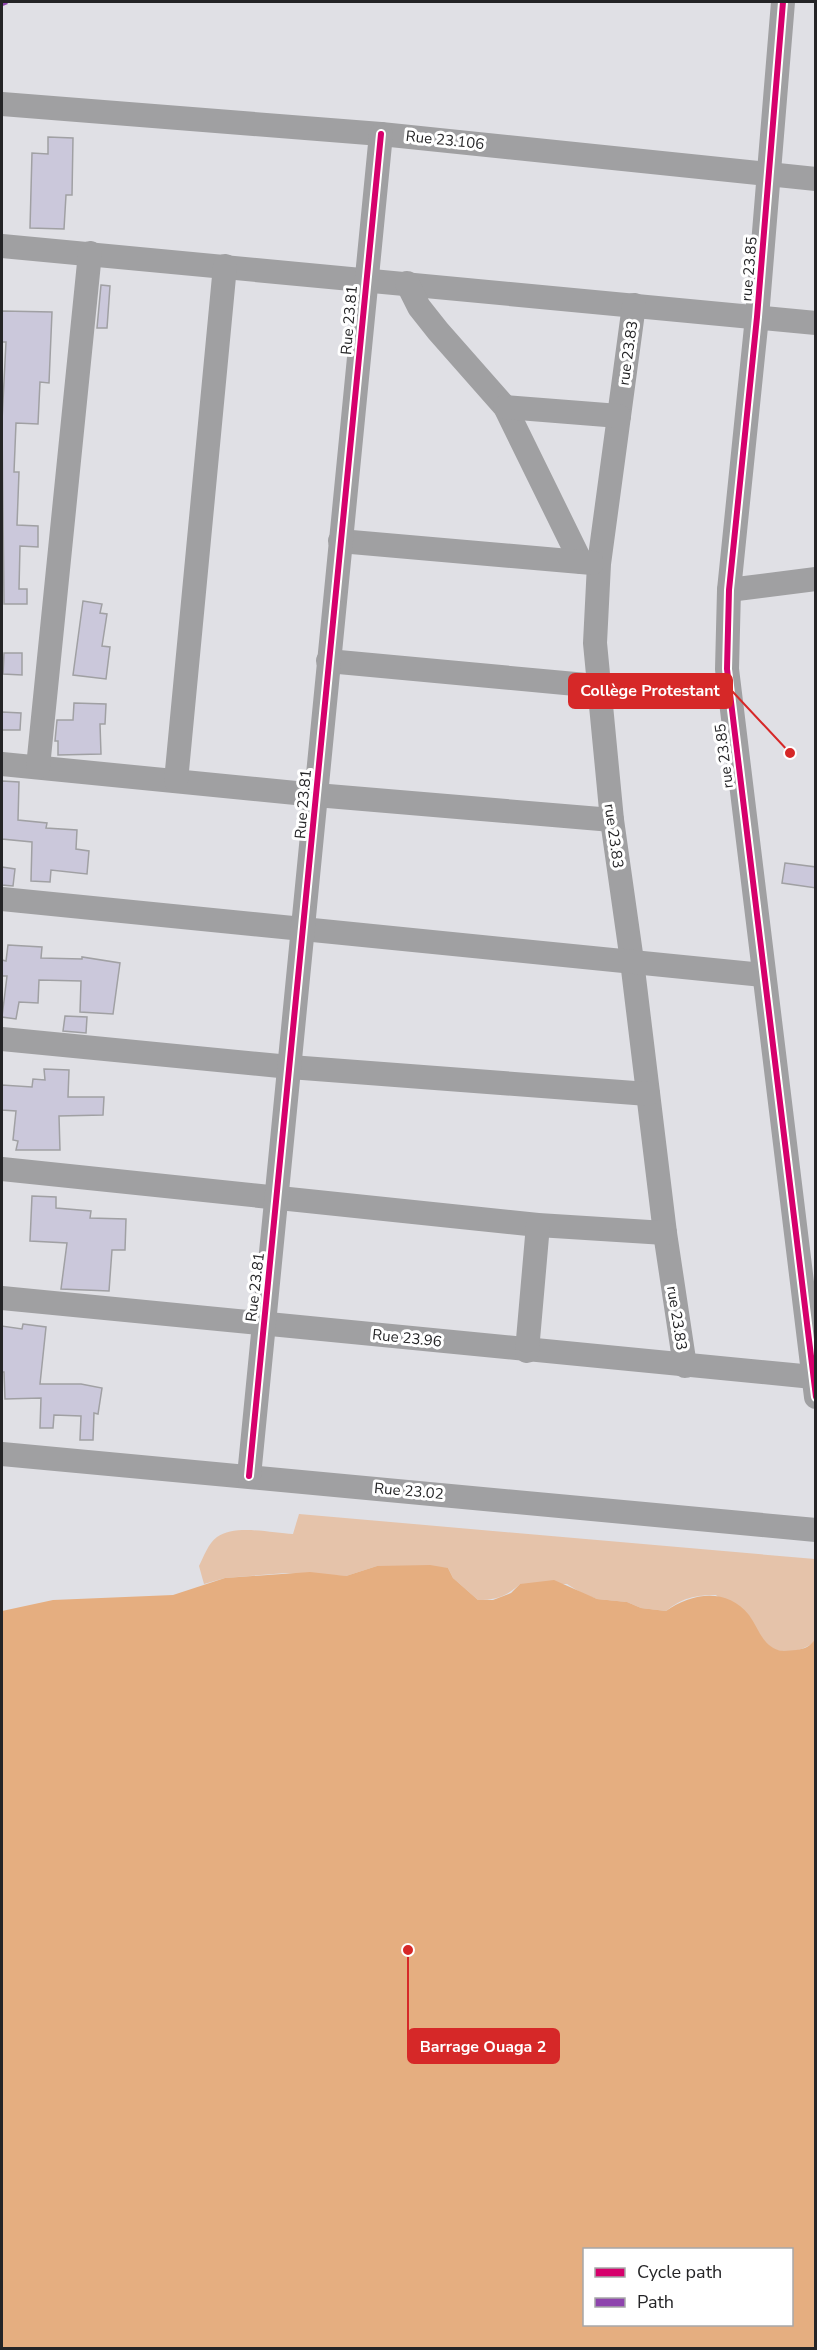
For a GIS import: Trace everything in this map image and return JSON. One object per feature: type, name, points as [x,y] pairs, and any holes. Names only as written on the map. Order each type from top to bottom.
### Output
[{"type":"street","name":"rue 23.85","points":[[783,2],[757,317],[729,590],[728,683],[814,1387]]},
{"type":"street","name":"Rue 23.106","points":[[2,104],[381,134],[816,179]]},
{"type":"street","name":"Rue 23.81","points":[[249,1476],[381,134]]},
{"type":"street","points":[[2,246],[816,323]]},
{"type":"street","points":[[38,767],[90,253]]},
{"type":"street","points":[[176,781],[225,266]]},
{"type":"street","points":[[407,283],[419,307],[505,407],[590,563]]},
{"type":"street","name":"rue 23.83","points":[[634,304],[619,416],[590,563],[595,610],[597,686],[612,820],[632,961],[664,1233],[685,1366]]},
{"type":"street","points":[[505,407],[619,416]]},
{"type":"street","points":[[340,541],[590,563]]},
{"type":"street","points":[[729,590],[816,579]]},
{"type":"street","points":[[328,661],[597,686]]},
{"type":"street","points":[[2,764],[316,795],[612,820]]},
{"type":"street","points":[[2,899],[763,975]]},
{"type":"street","points":[[2,1039],[290,1067],[648,1094]]},
{"type":"street","points":[[2,1169],[538,1225],[664,1233]]},
{"type":"street","points":[[526,1351],[538,1225]]},
{"type":"street","name":"Rue 23.96","points":[[2,1298],[685,1366],[814,1387]]},
{"type":"street","name":"Rue 23.02","points":[[2,1454],[816,1530]]},
{"type":"shaded area","points":[[299,1514],[815,1559],[815,1642],[794,1651],[785,1652],[773,1648],[737,1618],[716,1595],[689,1598],[666,1611],[641,1608],[627,1602],[597,1599],[567,1584],[520,1584],[501,1596],[478,1600],[453,1578],[448,1568],[377,1566],[346,1576],[286,1573],[225,1578],[204,1584],[199,1566],[217,1537],[243,1530],[293,1534]]},
{"type":"shaded area","points":[[430,1565],[448,1568],[453,1578],[478,1600],[493,1600],[511,1593],[520,1584],[554,1580],[597,1599],[627,1602],[641,1608],[666,1611],[697,1597],[720,1597],[740,1606],[749,1615],[764,1640],[773,1648],[785,1651],[802,1649],[815,1639],[815,2348],[2,2348],[2,1611],[53,1600],[173,1595],[225,1578],[310,1572],[346,1576],[377,1566]]},
{"type":"building","points":[[48,137],[73,138],[72,195],[66,195],[64,229],[30,228],[32,153],[48,154]]},
{"type":"building","points":[[101,285],[110,286],[107,328],[97,328]]},
{"type":"building","points":[[2,311],[52,312],[49,383],[40,382],[38,424],[16,423],[14,472],[19,472],[17,525],[38,526],[38,547],[20,546],[19,589],[27,589],[27,604],[4,604],[2,421],[6,342],[2,342]]},
{"type":"building","points":[[83,601],[102,604],[100,613],[107,614],[102,646],[110,647],[106,679],[73,675]]},
{"type":"building","points":[[4,653],[22,653],[22,675],[3,674]]},
{"type":"building","points":[[74,703],[106,704],[105,724],[100,724],[101,754],[58,755],[58,741],[55,741],[57,720],[73,720]]},
{"type":"building","points":[[2,712],[21,713],[20,730],[2,730]]},
{"type":"building","points":[[2,781],[19,782],[18,820],[47,823],[46,828],[77,830],[76,849],[89,851],[87,874],[51,870],[50,882],[31,881],[32,842],[2,839]]},
{"type":"building","points":[[785,863],[816,867],[816,888],[782,883]]},
{"type":"building","points":[[2,867],[15,869],[13,886],[2,885]]},
{"type":"building","points":[[8,945],[42,947],[41,958],[82,959],[82,957],[120,963],[113,1014],[80,1012],[81,981],[39,980],[38,1003],[19,1002],[16,1019],[2,1017],[7,976],[2,976],[2,960],[6,961]]},
{"type":"building","points":[[65,1016],[87,1017],[86,1033],[63,1031]]},
{"type":"building","points":[[44,1069],[69,1070],[68,1097],[104,1097],[103,1115],[59,1116],[60,1150],[16,1150],[18,1141],[13,1140],[16,1111],[2,1110],[2,1085],[32,1087],[33,1079],[45,1080]]},
{"type":"building","points":[[32,1196],[56,1197],[56,1208],[91,1211],[90,1218],[126,1219],[125,1250],[112,1250],[109,1291],[61,1289],[67,1243],[30,1241]]},
{"type":"building","points":[[23,1324],[46,1327],[40,1384],[81,1384],[102,1388],[98,1414],[94,1413],[93,1440],[80,1440],[81,1416],[54,1415],[53,1428],[40,1428],[41,1398],[5,1399],[4,1372],[2,1372],[2,1326],[22,1329]]},
{"type":"marked path","points":[[2,4],[7,2]]},
{"type":"cycle path","points":[[783,2],[757,317],[729,590],[727,669],[816,1397]]},
{"type":"cycle path","points":[[249,1476],[381,134]]},
{"type":"place","name":"Collège Protestant","points":[[790,753]]},
{"type":"place","name":"Barrage Ouaga 2","points":[[408,1950]]}]
